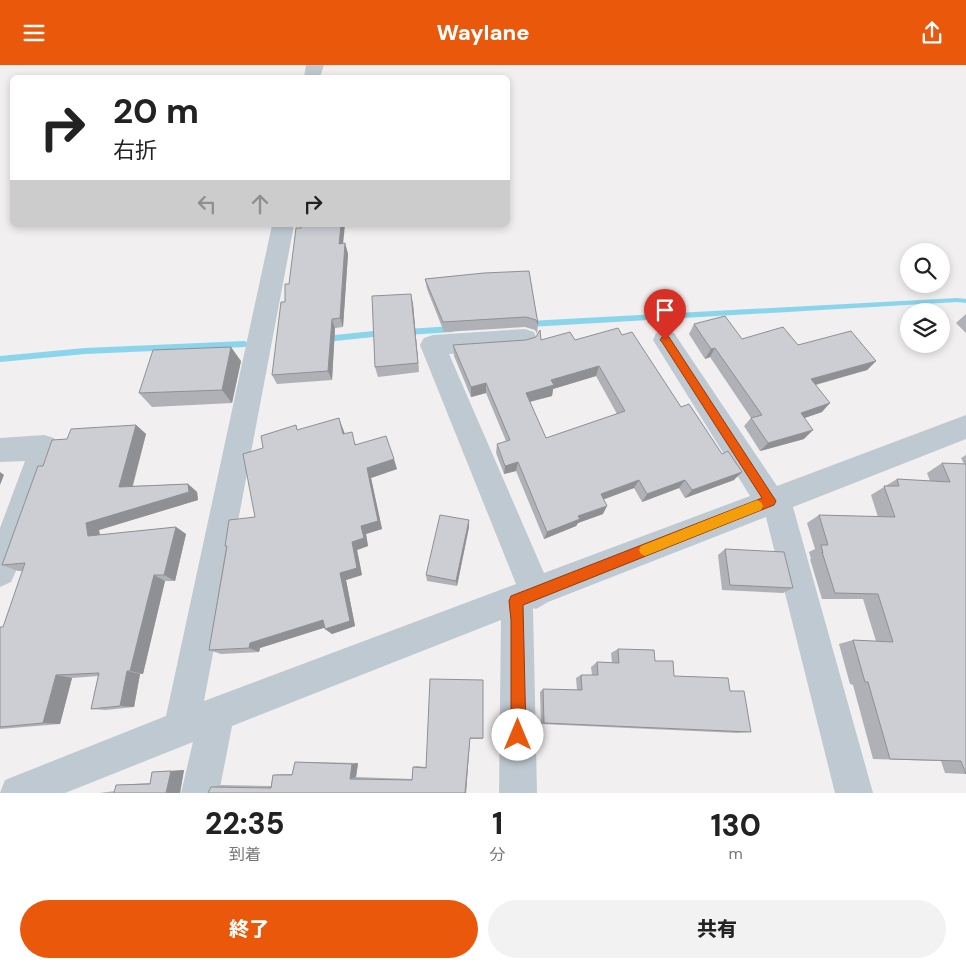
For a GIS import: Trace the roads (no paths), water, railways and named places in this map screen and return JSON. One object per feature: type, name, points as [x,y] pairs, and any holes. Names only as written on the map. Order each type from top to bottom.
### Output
[{"type":"street","points":[[181,729],[283,227]]},
{"type":"street","points":[[518,793],[518,620],[526,597],[433,345],[525,339]]},
{"type":"street","points":[[665,340],[773,500],[854,793]]},
{"type":"street","points":[[18,793],[216,714],[526,597],[966,427]]},
{"type":"street","points":[[0,449],[44,447],[0,571]]},
{"type":"street","points":[[200,793],[216,714]]},
{"type":"waterway","points":[[529,324],[966,301]]},
{"type":"waterway","points":[[407,332],[453,329]]},
{"type":"waterway","points":[[325,339],[383,333]]},
{"type":"waterway","points":[[0,359],[85,351],[245,344]]}]
